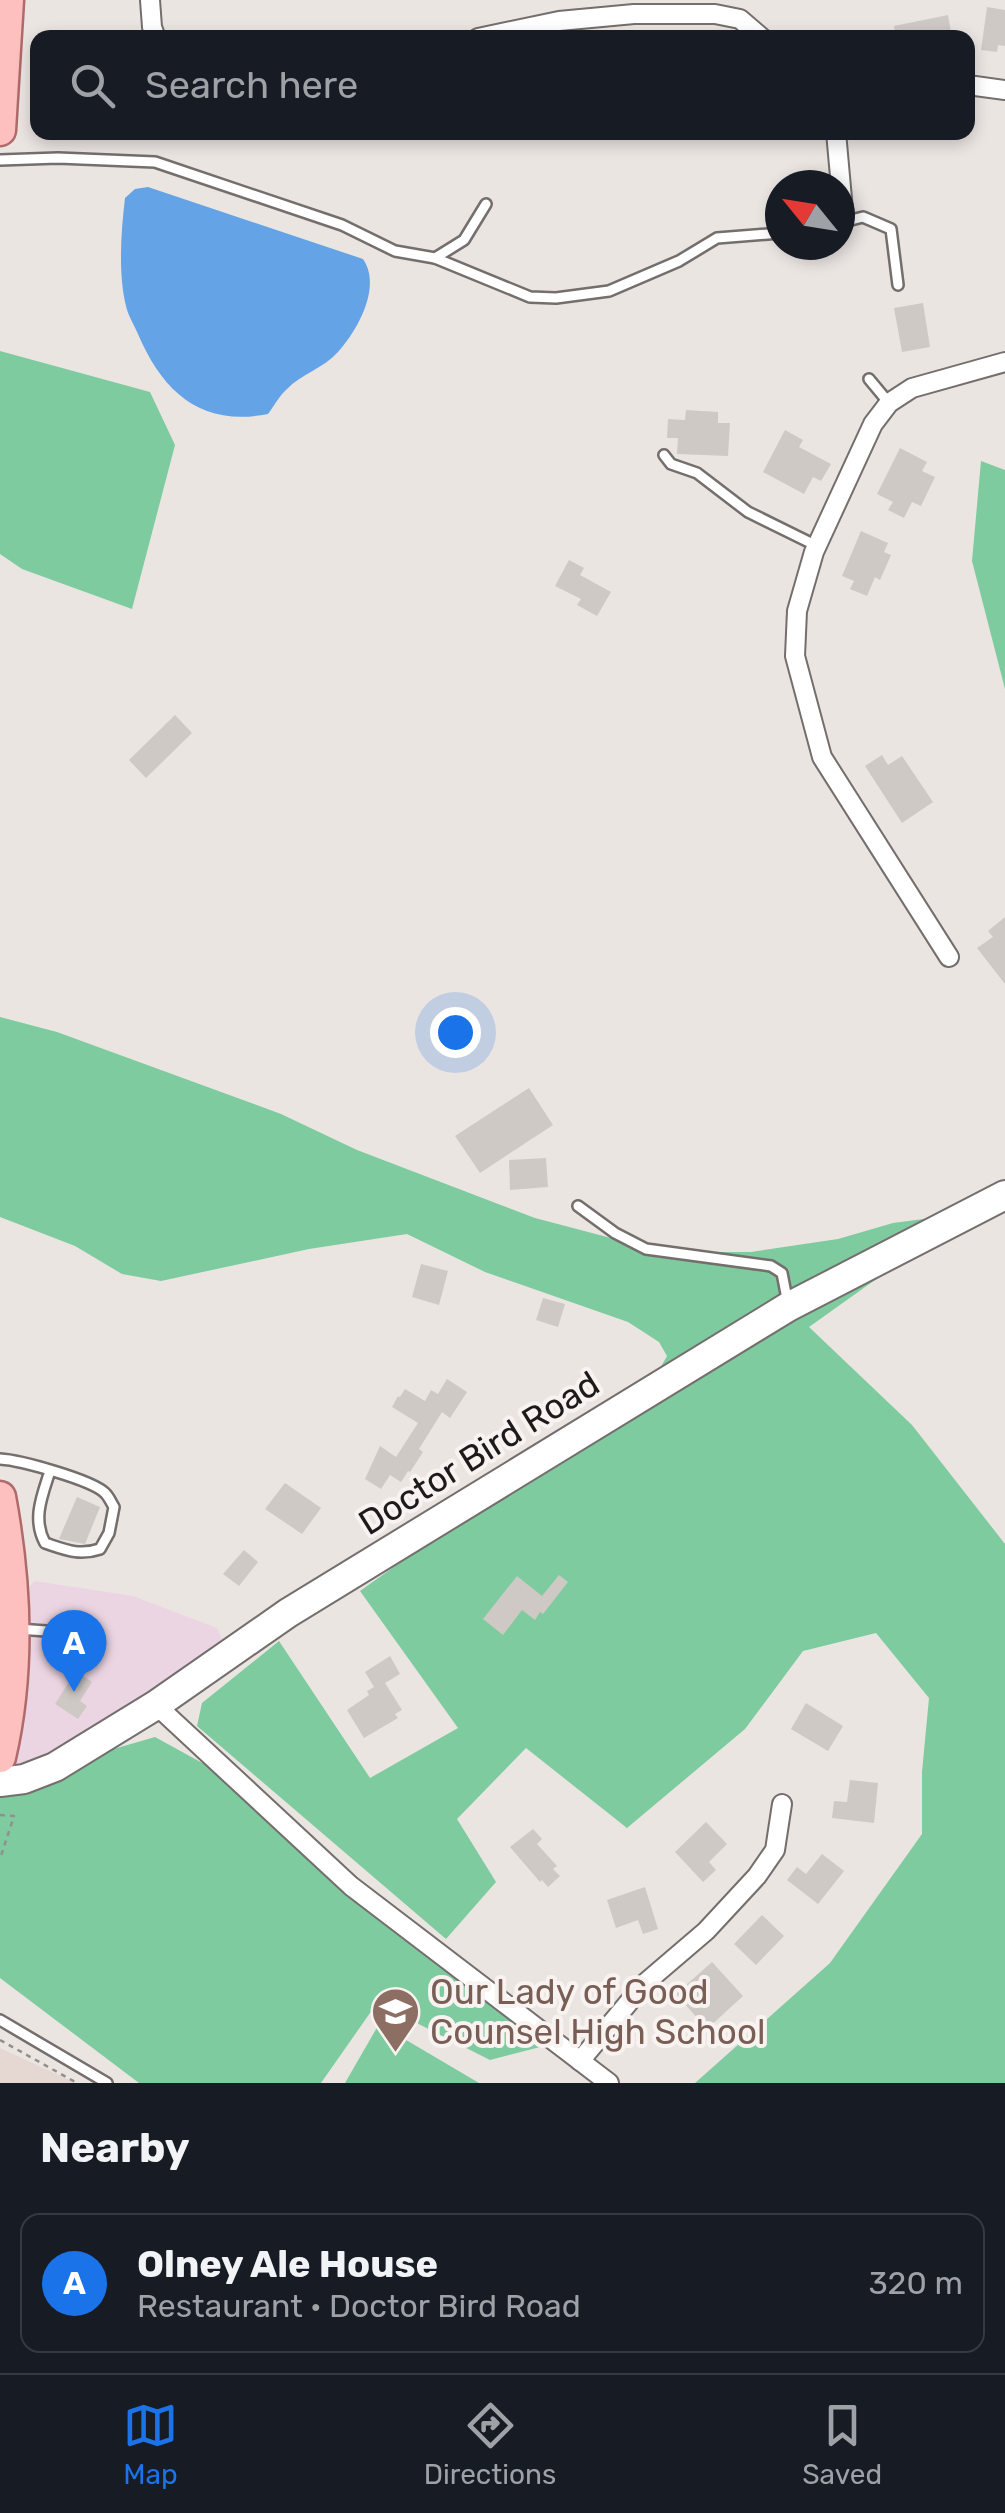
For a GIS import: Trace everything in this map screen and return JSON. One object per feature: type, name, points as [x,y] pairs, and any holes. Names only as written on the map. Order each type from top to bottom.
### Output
[{"type":"main road","points":[[0,130],[8,0]]},
{"type":"main road","name":"Doctor Bird Road","points":[[0,1782],[55,1767],[288,1614],[788,1307],[1005,1195]]},
{"type":"main road","points":[[0,1498],[10,1551],[10,1694],[0,1756]]},
{"type":"street","points":[[150,0],[153,30]]},
{"type":"street","points":[[516,30],[558,21],[634,14],[715,14],[740,20],[752,30]]},
{"type":"street","points":[[975,86],[1005,90]]},
{"type":"street","points":[[837,140],[839,170]]},
{"type":"street","points":[[949,957],[822,756],[795,656],[796,610],[817,546],[872,424],[889,403],[912,388],[1005,362]]},
{"type":"street","points":[[156,1704],[351,1886],[609,2083]]},
{"type":"street","points":[[580,2061],[644,1984],[706,1931],[757,1876],[774,1850],[782,1804]]},
{"type":"lane","points":[[0,160],[107,158],[155,162],[342,225],[395,251],[435,258],[530,297],[610,291],[679,261],[717,238],[765,233]]},
{"type":"lane","points":[[435,258],[464,240],[486,204]]},
{"type":"lane","points":[[855,219],[864,217],[891,229],[898,285]]},
{"type":"lane","points":[[869,379],[889,403]]},
{"type":"lane","points":[[664,455],[671,464],[697,472],[748,512],[817,546]]},
{"type":"lane","points":[[578,1206],[615,1233],[646,1249],[771,1266],[782,1273],[788,1307]]},
{"type":"lane","points":[[0,1458],[50,1471],[104,1492],[114,1507],[109,1533],[100,1549],[72,1553],[45,1543],[38,1530],[39,1506],[50,1471]]},
{"type":"lane","points":[[7,1628],[60,1632]]},
{"type":"lane","points":[[0,2020],[107,2083]]},
{"type":"path","points":[[0,1815],[14,1816],[0,1859]]},
{"type":"path","points":[[0,2040],[77,2083]]},
{"type":"shaded area","points":[[35,1581],[133,1596],[217,1628],[228,1653],[24,1779],[0,1757],[13,1602]]},
{"type":"shaded area","points":[[0,2048],[76,2083],[0,2083]]},
{"type":"green space","points":[[0,351],[150,392],[175,445],[132,609],[22,569],[0,554]]},
{"type":"green space","points":[[981,461],[1005,470],[1005,689],[972,561]]},
{"type":"green space","points":[[0,1017],[57,1032],[281,1114],[357,1150],[535,1218],[664,1252],[751,1252],[838,1239],[893,1223],[969,1213],[809,1327],[912,1425],[1005,1544],[1005,2083],[695,2083],[830,1963],[922,1834],[922,1772],[929,1698],[876,1633],[803,1651],[745,1729],[627,1828],[526,1748],[457,1819],[496,1882],[446,1939],[197,1726],[202,1703],[279,1641],[370,1778],[458,1728],[360,1591],[592,1426],[644,1397],[667,1356],[659,1342],[628,1322],[485,1272],[407,1234],[309,1249],[161,1281],[122,1274],[75,1246],[0,1217]]},
{"type":"green space","points":[[155,1737],[235,1781],[544,2046],[490,2060],[377,2003],[321,2083],[139,2083],[0,1978],[0,1782]]},
{"type":"green space","name":"Our Lady of Good Counsel High School","points":[[379,2024],[479,2083],[345,2083]]},
{"type":"water","points":[[148,187],[363,259],[368,270],[369,294],[353,332],[332,358],[284,392],[268,414],[244,417],[204,410],[173,389],[148,355],[126,306],[121,252],[125,198],[135,189]]},
{"type":"building","points":[[987,7],[1005,10],[1005,46],[998,45],[997,52],[981,50]]},
{"type":"building","points":[[948,15],[951,30],[895,30],[894,26]]},
{"type":"building","points":[[923,303],[930,347],[902,352],[894,308]]},
{"type":"building","points":[[686,410],[718,412],[718,423],[730,423],[728,456],[677,454],[678,438],[667,438],[668,419],[685,420]]},
{"type":"building","points":[[785,430],[803,440],[799,447],[831,464],[821,481],[813,477],[804,494],[763,472]]},
{"type":"building","points":[[900,448],[927,462],[922,471],[935,477],[921,506],[912,502],[904,518],[888,510],[893,502],[877,494]]},
{"type":"building","points":[[861,531],[888,543],[884,552],[891,555],[880,580],[875,577],[867,596],[850,589],[854,581],[842,576]]},
{"type":"building","points":[[569,560],[584,568],[580,575],[611,592],[597,616],[577,605],[581,599],[555,586]]},
{"type":"building","points":[[175,715],[192,733],[146,778],[129,760]]},
{"type":"building","points":[[882,755],[888,765],[902,756],[933,802],[902,823],[865,766]]},
{"type":"building","points":[[1005,917],[1005,984],[977,948],[993,937],[988,931]]},
{"type":"building","points":[[529,1088],[553,1125],[480,1173],[455,1136]]},
{"type":"building","points":[[546,1158],[548,1187],[510,1190],[509,1160]]},
{"type":"building","points":[[421,1264],[448,1271],[439,1305],[412,1297]]},
{"type":"building","points":[[543,1298],[565,1304],[558,1327],[536,1320]]},
{"type":"building","points":[[447,1379],[467,1392],[450,1418],[442,1412],[410,1472],[401,1482],[390,1475],[381,1489],[365,1479],[380,1446],[396,1457],[418,1423],[392,1407],[398,1396],[405,1389],[425,1401],[431,1390],[438,1394]]},
{"type":"building","points":[[285,1483],[321,1508],[302,1534],[265,1509]]},
{"type":"building","points":[[77,1497],[100,1507],[85,1544],[59,1539]]},
{"type":"building","points":[[244,1550],[258,1562],[239,1586],[223,1574]]},
{"type":"building","points":[[559,1575],[568,1582],[535,1620],[522,1610],[503,1635],[483,1619],[517,1576],[542,1596]]},
{"type":"building","points":[[390,1656],[400,1674],[385,1683],[402,1710],[395,1714],[398,1718],[364,1738],[347,1710],[374,1687],[365,1672]]},
{"type":"building","points":[[76,1671],[92,1682],[80,1701],[87,1706],[78,1719],[55,1704]]},
{"type":"building","points":[[806,1703],[843,1726],[828,1751],[791,1729]]},
{"type":"building","points":[[850,1780],[878,1783],[874,1823],[832,1818],[834,1801],[847,1802]]},
{"type":"building","points":[[706,1822],[727,1844],[709,1862],[716,1870],[703,1882],[675,1852]]},
{"type":"building","points":[[533,1829],[542,1839],[537,1844],[557,1866],[553,1869],[560,1876],[548,1887],[510,1847]]},
{"type":"building","points":[[822,1854],[844,1871],[818,1904],[787,1880],[797,1867],[806,1874]]},
{"type":"building","points":[[645,1887],[658,1929],[643,1934],[638,1920],[616,1928],[607,1900]]},
{"type":"building","points":[[762,1915],[784,1936],[756,1965],[734,1944]]},
{"type":"building","points":[[712,1962],[743,1996],[707,2029],[676,1994]]},
{"type":"place","name":"Olney Ale House","points":[[74,1692]]},
{"type":"place","name":"Our Lady of Good Counsel High School","points":[[395,2054]]}]
